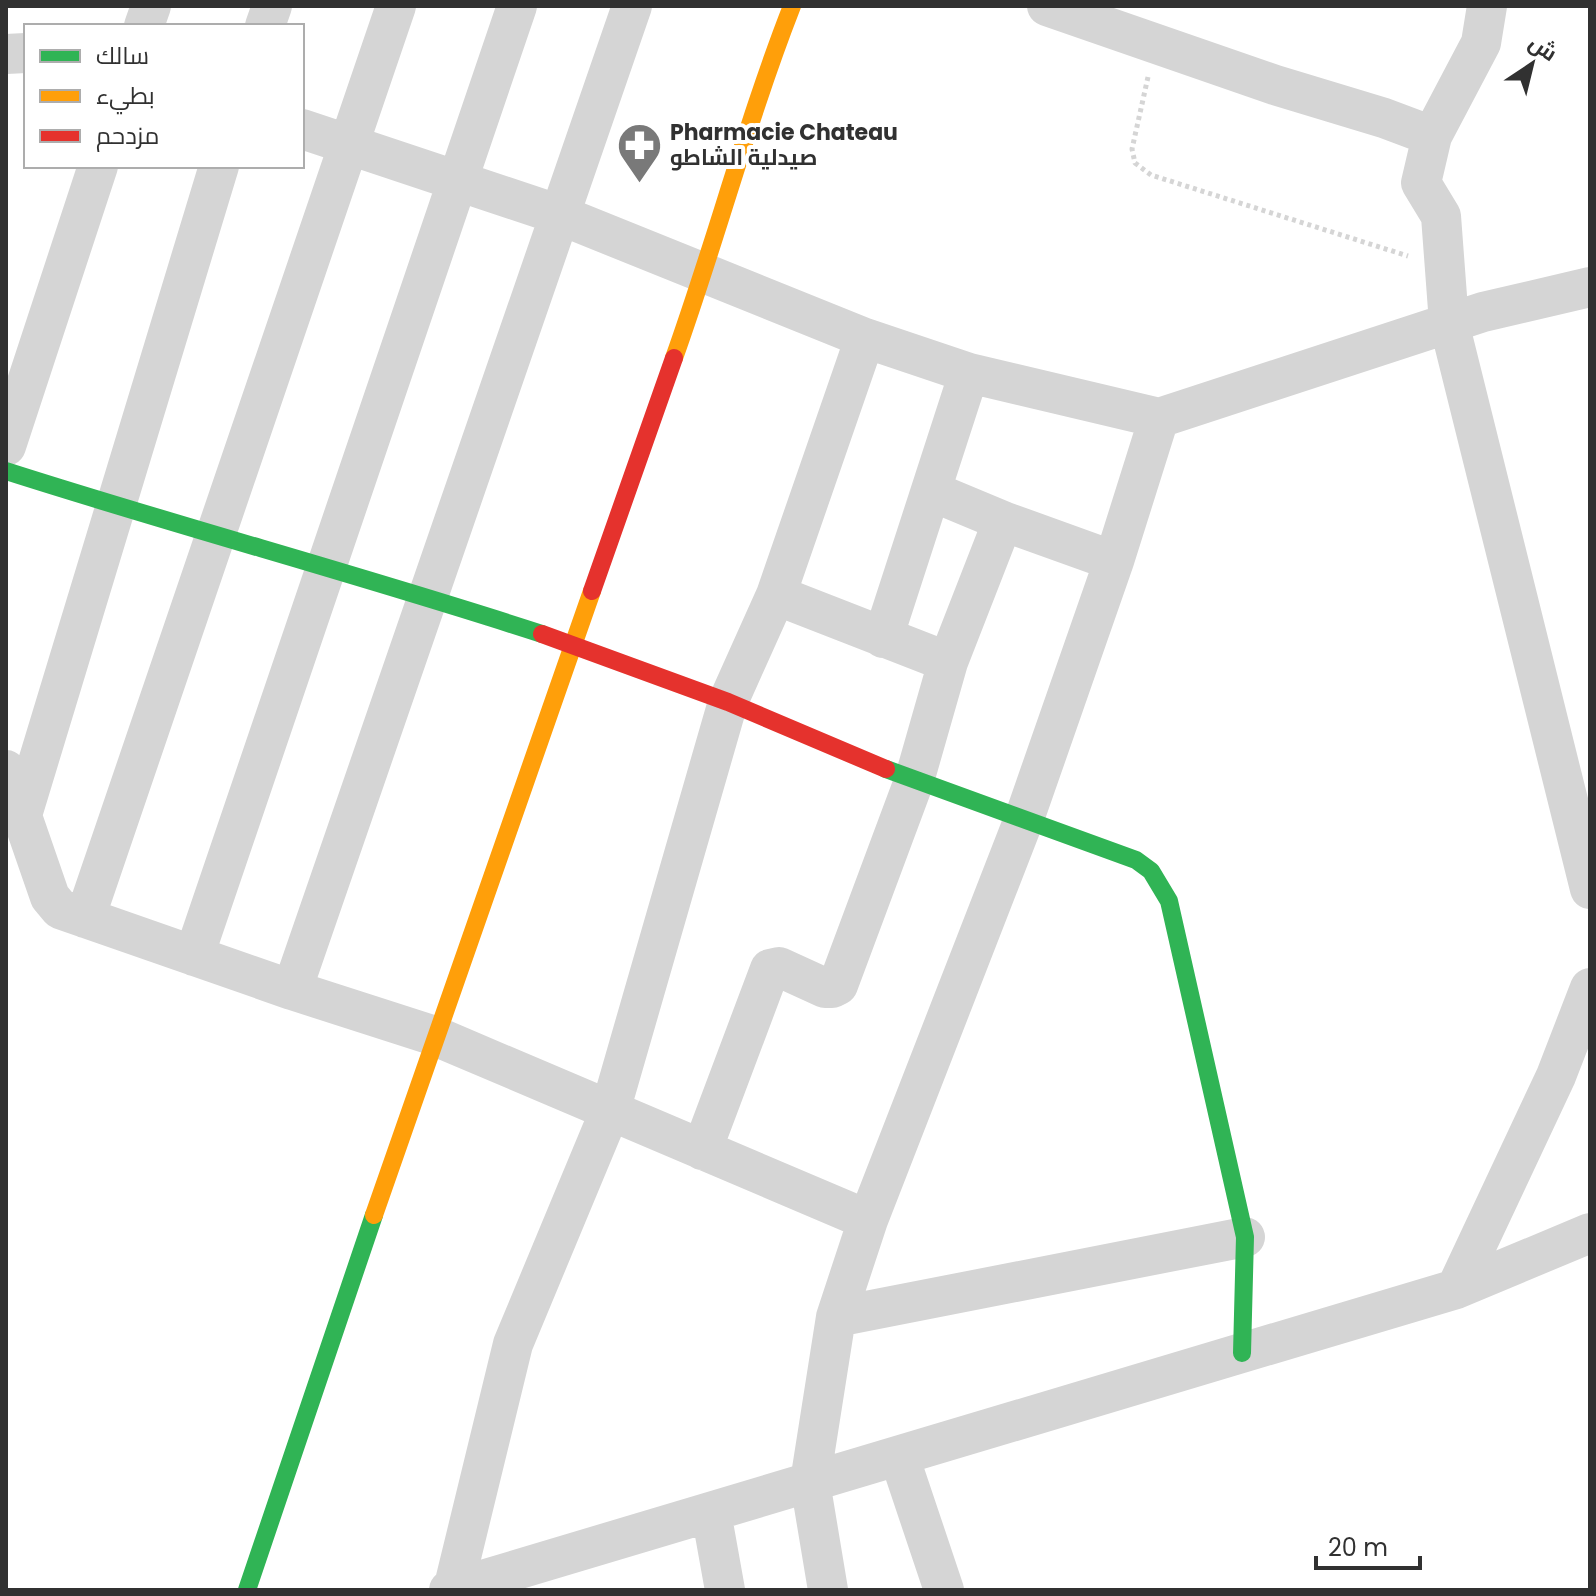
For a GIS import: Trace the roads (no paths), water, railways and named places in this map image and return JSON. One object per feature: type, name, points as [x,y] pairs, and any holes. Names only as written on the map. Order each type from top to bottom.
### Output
[{"type":"street","points":[[85,918],[396,6]]},
{"type":"street","points":[[194,956],[517,6]]},
{"type":"street","points":[[292,990],[632,6]]},
{"type":"street","points":[[247,1590],[435,1036],[704,274],[764,78],[792,6]]},
{"type":"street","points":[[1047,6],[1432,136]]},
{"type":"street","points":[[1487,6],[1481,43],[1432,136],[1421,183],[1441,216],[1449,323],[1590,889]]},
{"type":"street","points":[[304,130],[560,215],[865,338],[969,373],[1159,418],[1483,312],[1590,287]]},
{"type":"street","points":[[6,446],[97,168]]},
{"type":"street","points":[[22,815],[218,168]]},
{"type":"street","points":[[865,338],[776,595],[728,702],[610,1111],[513,1344],[451,1590],[554,1575],[711,1512],[1456,1289],[1590,1233]]},
{"type":"street","points":[[883,638],[969,373]]},
{"type":"street","points":[[828,1590],[810,1482],[836,1317],[868,1220],[1024,819],[1114,561],[1159,418]]},
{"type":"street","points":[[6,471],[215,536],[428,597],[575,645],[728,702],[914,781],[1136,860],[1151,871],[1169,901],[1245,1237],[1242,1353]]},
{"type":"street","points":[[931,491],[1114,561]]},
{"type":"street","points":[[702,1150],[770,969],[779,967],[825,988],[838,985],[914,781],[948,662],[1003,521]]},
{"type":"street","points":[[776,595],[948,662]]},
{"type":"street","points":[[6,770],[54,904],[85,918],[292,990],[435,1036],[868,1220]]},
{"type":"street","points":[[1456,1289],[1573,1068],[1590,988]]},
{"type":"street","points":[[836,1317],[1245,1237]]},
{"type":"street","points":[[899,1456],[944,1590]]},
{"type":"street","points":[[711,1512],[725,1590]]},
{"type":"place","name":"Pharmacie Chateau صيدلية الشاطو","points":[[639,184]]}]
